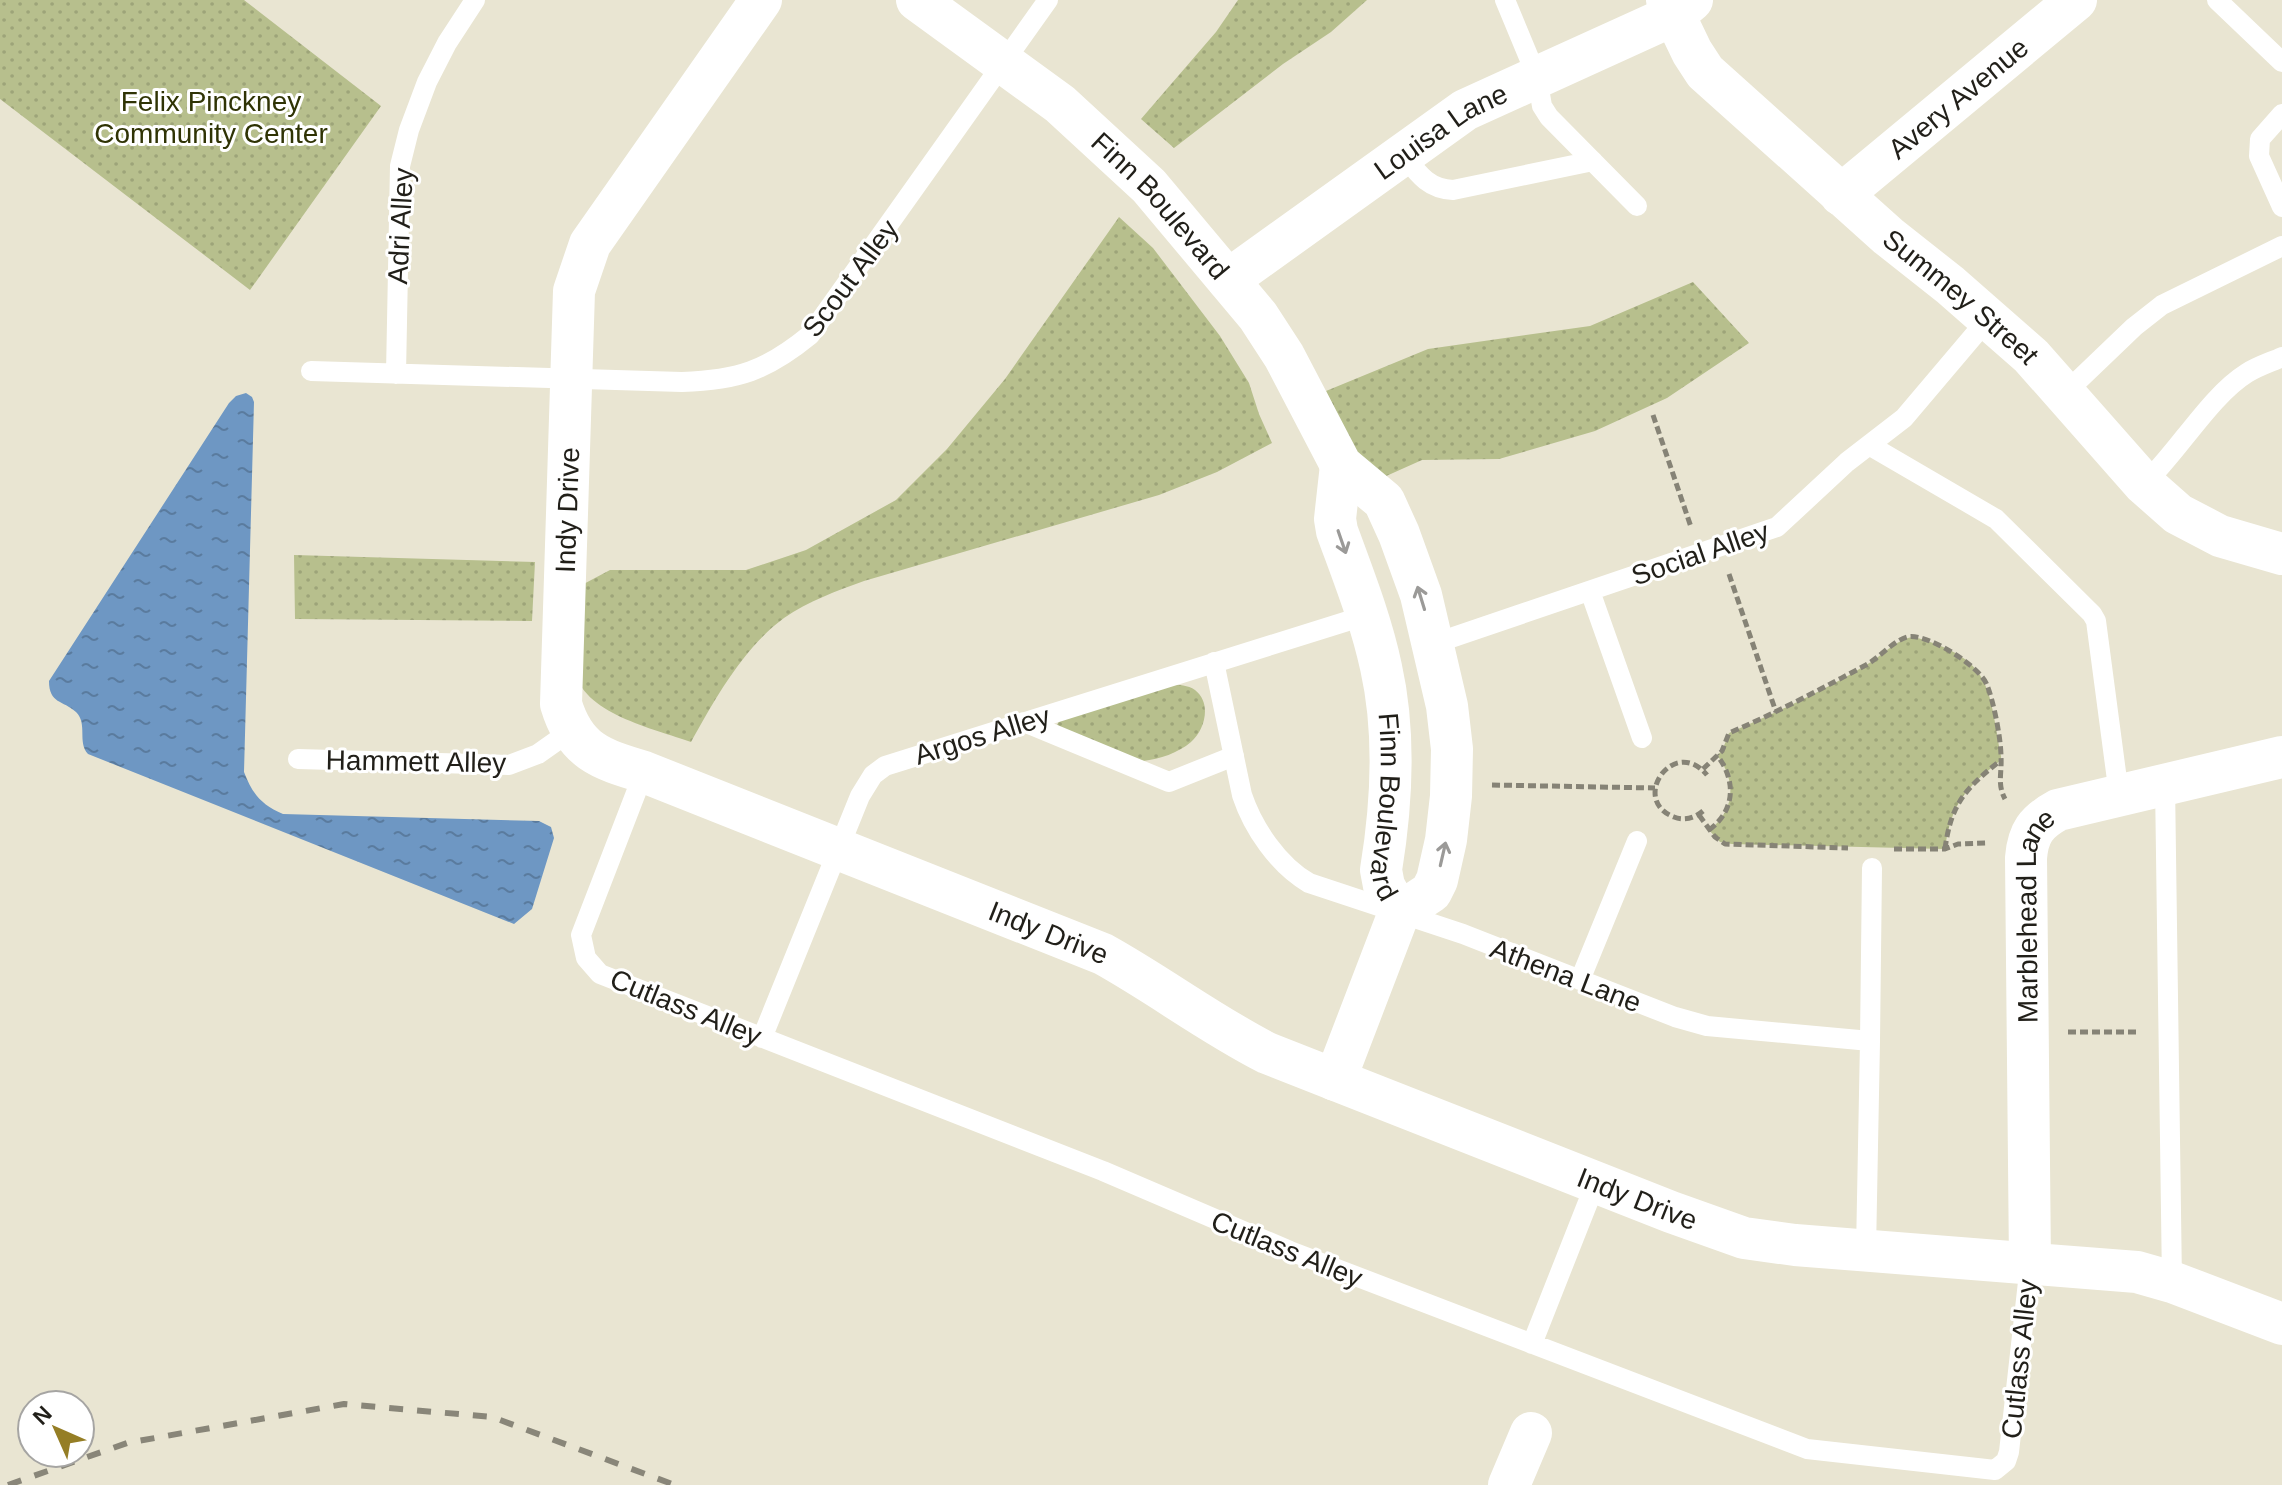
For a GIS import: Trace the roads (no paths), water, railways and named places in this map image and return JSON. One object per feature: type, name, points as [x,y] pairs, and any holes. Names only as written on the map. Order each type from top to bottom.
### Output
[{"type":"street","name":"Indy Drive","points":[[761,0],[590,244],[574,291],[560,676],[561,704],[572,730],[588,750],[608,761],[644,772],[1103,954],[1143,976],[1224,1031],[1267,1053],[1744,1238],[1866,1251],[2137,1272],[2172,1282],[2282,1324]]},
{"type":"street","name":"Finn Boulevard","points":[[917,0],[1060,104],[1139,176],[1183,224],[1258,316],[1284,356],[1341,465],[1384,501],[1390,511],[1421,595],[1447,706],[1452,749],[1451,796],[1437,880],[1431,892],[1399,913],[1335,1080]]},
{"type":"street","name":"Avery Avenue","points":[[1841,195],[2076,0]]},
{"type":"street","name":"Louisa Lane","points":[[1228,280],[1465,110],[1677,5]]},
{"type":"street","name":"Summey Street","points":[[1677,5],[1705,72],[1888,236],[2031,356],[2144,484],[2178,514],[2220,536],[2282,554]]},
{"type":"street","name":"Finn Boulevard","points":[[1341,465],[1335,519],[1382,667],[1391,735],[1389,818],[1381,870],[1384,886],[1399,913]]},
{"type":"street","name":"Marblehead Lane","points":[[2030,1264],[2027,842],[2033,828],[2058,810],[2282,757]]},
{"type":"street","points":[[1509,1485],[1531,1433]]},
{"type":"lane","name":"Adri Alley","points":[[396,374],[400,166],[409,130],[427,82],[447,43],[475,0]]},
{"type":"lane","name":"Scout Alley","points":[[311,371],[714,381],[742,376],[789,353],[810,335],[835,303],[1048,0]]},
{"type":"lane","points":[[1505,0],[1537,77],[1542,106],[1549,117],[1637,206]]},
{"type":"lane","points":[[2217,0],[2282,62]]},
{"type":"lane","points":[[2282,114],[2260,139],[2259,156],[2282,207]]},
{"type":"lane","points":[[1402,153],[1428,183],[1443,190],[1593,161]]},
{"type":"lane","points":[[2063,395],[2134,327],[2162,305],[2282,246]]},
{"type":"lane","name":"Social Alley","points":[[1433,644],[1777,527],[1904,418],[1987,320]]},
{"type":"lane","points":[[2144,484],[2165,464],[2214,403],[2246,373],[2282,357]]},
{"type":"lane","points":[[1869,445],[1996,519],[2092,614],[2096,621],[2119,795]]},
{"type":"lane","points":[[1590,591],[1642,738]]},
{"type":"lane","name":"Argos Alley","points":[[762,1038],[866,785],[885,766],[1367,615]]},
{"type":"lane","name":"Athena Lane","points":[[1214,662],[1249,815],[1264,838],[1297,876],[1309,883],[1463,934],[1675,1017],[1707,1026],[1870,1041]]},
{"type":"lane","points":[[1024,722],[1169,782],[1234,756]]},
{"type":"lane","name":"Hammett Alley","points":[[298,759],[509,765],[538,754],[572,730]]},
{"type":"lane","name":"Cutlass Alley","points":[[644,772],[581,935],[586,958],[600,974],[1103,1171],[1290,1251],[1807,1449],[1995,1470],[2006,1461],[2030,1264]]},
{"type":"lane","points":[[2165,783],[2172,1282]]},
{"type":"lane","points":[[1580,980],[1637,841]]},
{"type":"lane","points":[[1866,1251],[1872,868]]},
{"type":"lane","points":[[1532,1344],[1596,1182]]},
{"type":"water","points":[[246,393],[254,402],[244,772],[250,786],[258,798],[283,814],[539,821],[551,827],[554,838],[532,909],[514,924],[88,754],[83,744],[80,717],[51,694],[49,681],[229,403],[236,396]]},
{"type":"railway","points":[[8,1485],[127,1443],[344,1404],[492,1417],[675,1485]]},
{"type":"park label","name":"Felix Pinckney Community Center","points":[[211,117]]}]
